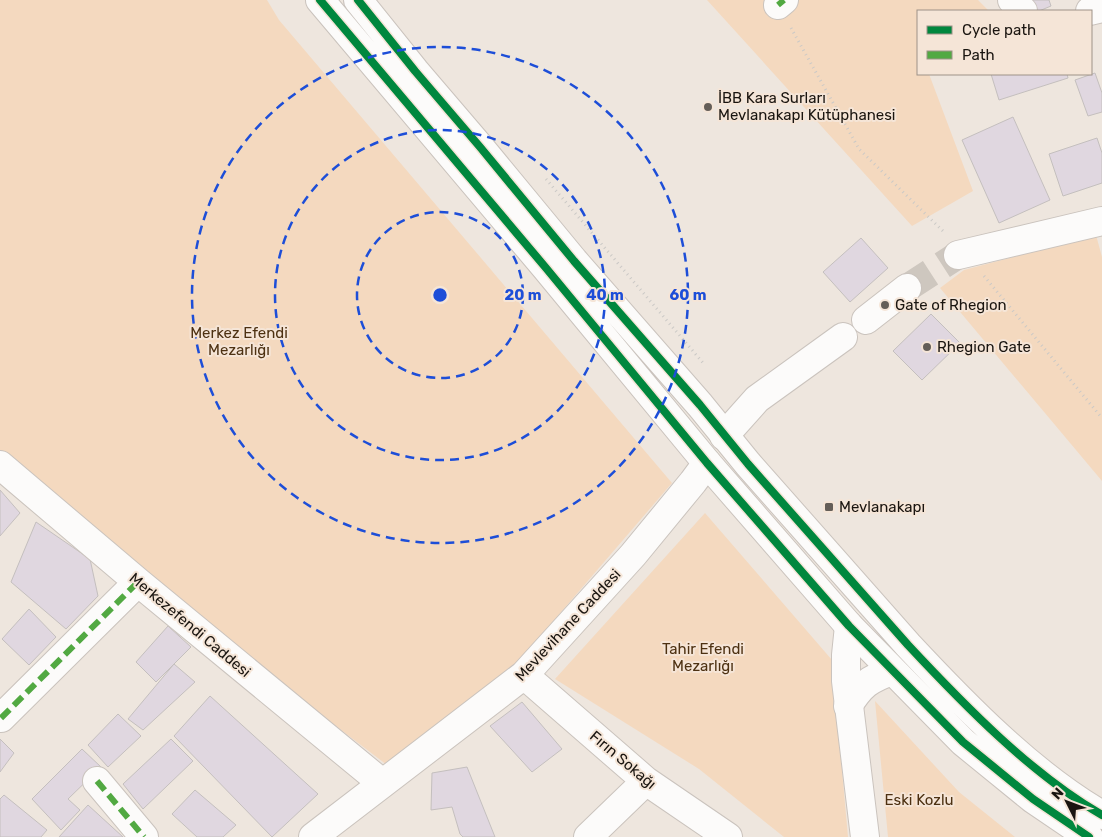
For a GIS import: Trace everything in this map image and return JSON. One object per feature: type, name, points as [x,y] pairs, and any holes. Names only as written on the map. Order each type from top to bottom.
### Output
[{"type":"main road","points":[[320,0],[546,268],[707,463],[849,626],[970,748],[1033,799],[1090,837]]},
{"type":"main road","points":[[358,0],[414,71],[480,147],[574,261],[700,405],[724,436],[935,674],[1035,768],[1102,815]]},
{"type":"main road","points":[[1012,0],[1021,10]]},
{"type":"main road","points":[[961,254],[1102,221]]},
{"type":"main road","points":[[866,320],[907,288]]},
{"type":"main road","name":"Mevlevihane Caddesi","points":[[313,837],[524,675],[633,555],[693,482],[724,436],[758,399],[843,337]]},
{"type":"main road","name":"Merkezefendi Caddesi","points":[[0,465],[138,582],[382,783]]},
{"type":"main road","points":[[1,718],[138,582]]},
{"type":"main road","points":[[859,590],[849,626],[846,671],[848,706],[866,837]]},
{"type":"main road","points":[[848,706],[858,691],[870,680],[892,671]]},
{"type":"main road","name":"Fırın Sokağı","points":[[524,675],[646,781],[728,837]]},
{"type":"main road","points":[[97,781],[144,837]]},
{"type":"main road","points":[[588,837],[646,781]]},
{"type":"path","points":[[781,2],[859,149],[961,254],[1102,418]]},
{"type":"path","points":[[546,179],[708,368]]},
{"type":"green space","name":"Merkez Efendi Mezarlığı","points":[[0,0],[267,0],[279,20],[672,483],[519,661],[387,765],[180,607],[0,450]]},
{"type":"green space","points":[[707,0],[978,0],[988,10],[917,10],[917,75],[929,75],[973,191],[912,226]]},
{"type":"green space","points":[[1096,235],[1102,257],[1102,481],[940,288],[964,270]]},
{"type":"green space","name":"Tahir Efendi Mezarlığı","points":[[705,513],[832,660],[848,837],[784,837],[699,769],[555,679]]},
{"type":"green space","name":"Eski Kozlu","points":[[875,701],[959,792],[1015,837],[888,837]]},
{"type":"building","points":[[1020,0],[1049,0],[1051,6],[1041,10],[1028,10]]},
{"type":"building","points":[[1095,73],[1102,93],[1102,112],[1088,116],[1075,80]]},
{"type":"building","points":[[991,75],[1067,75],[1068,78],[999,100]]},
{"type":"building","points":[[1013,117],[1050,200],[999,223],[962,140]]},
{"type":"building","points":[[1097,138],[1102,153],[1102,183],[1063,196],[1049,154]]},
{"type":"building","points":[[861,238],[888,268],[850,302],[823,272]]},
{"type":"building","name":"Rhegion Gate","points":[[931,314],[960,343],[922,380],[893,351]]},
{"type":"building","points":[[0,490],[20,513],[0,536]]},
{"type":"building","points":[[36,522],[90,559],[98,596],[66,629],[11,582]]},
{"type":"building","points":[[29,609],[56,637],[29,665],[2,639]]},
{"type":"building","points":[[168,626],[191,647],[156,682],[136,662]]},
{"type":"building","points":[[174,664],[195,682],[143,730],[128,719]]},
{"type":"building","points":[[210,696],[318,794],[272,837],[174,736]]},
{"type":"building","points":[[522,702],[562,749],[532,772],[490,726]]},
{"type":"building","points":[[118,714],[141,736],[108,767],[88,745]]},
{"type":"building","points":[[0,739],[14,753],[0,772]]},
{"type":"building","points":[[171,739],[193,761],[143,809],[123,784]]},
{"type":"building","points":[[82,749],[101,767],[68,799],[80,810],[61,830],[32,799]]},
{"type":"building","points":[[467,767],[495,837],[463,837],[460,834],[452,807],[431,810],[432,773]]},
{"type":"building","points":[[195,790],[236,825],[223,837],[197,837],[172,814]]},
{"type":"building","points":[[4,795],[47,830],[41,837],[0,837],[0,799]]},
{"type":"building","points":[[88,805],[123,837],[59,837]]},
{"type":"tunnel","points":[[907,288],[958,255]]},
{"type":"marked path","points":[[778,5],[784,0]]},
{"type":"marked path","points":[[1,718],[138,582]]},
{"type":"marked path","points":[[97,781],[144,837]]},
{"type":"cycle path","points":[[320,0],[546,268],[707,463],[849,626],[963,742],[1033,799],[1089,837]]},
{"type":"cycle path","points":[[358,0],[574,261],[700,405],[748,464],[908,645],[975,714],[1024,759],[1050,780],[1102,815]]},
{"type":"place","name":"İBB Kara Surları Mevlanakapı Kütüphanesi","points":[[708,107]]},
{"type":"place","name":"Gate of Rhegion","points":[[885,305]]},
{"type":"place","name":"Rhegion Gate","points":[[927,347]]},
{"type":"place","name":"Mevlanakapı","points":[[829,507]]}]
